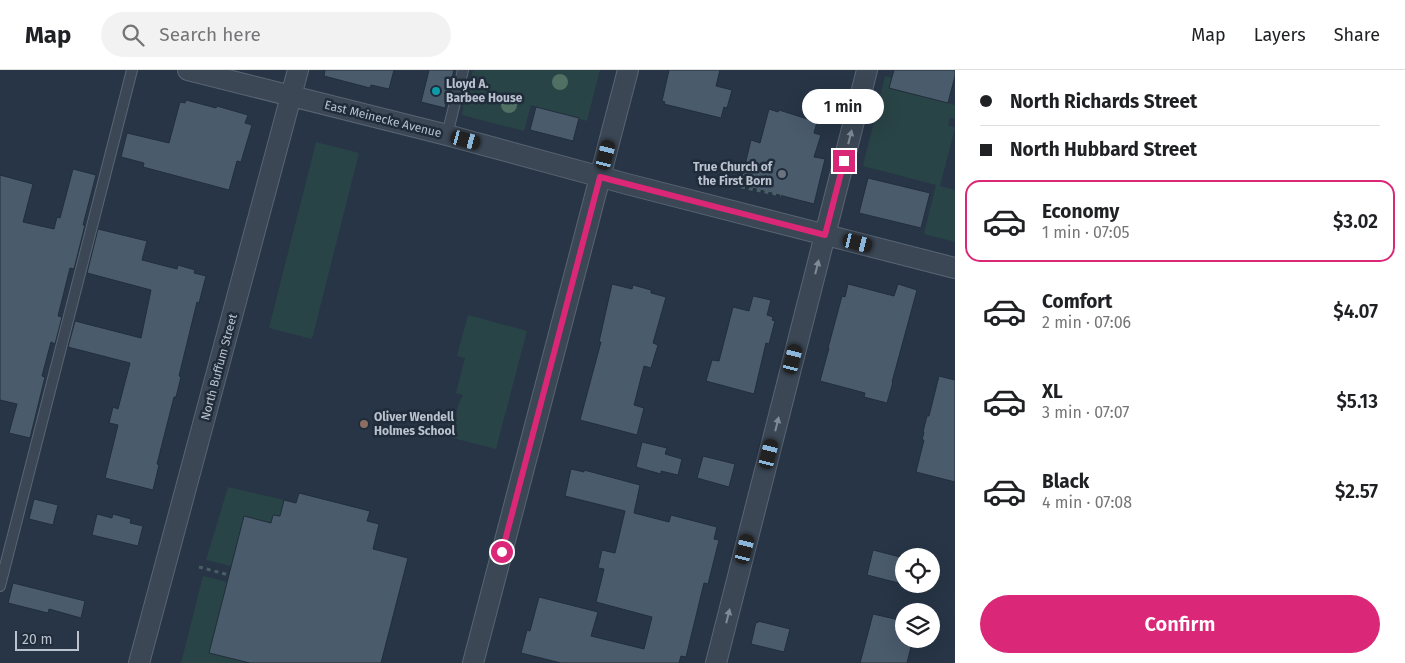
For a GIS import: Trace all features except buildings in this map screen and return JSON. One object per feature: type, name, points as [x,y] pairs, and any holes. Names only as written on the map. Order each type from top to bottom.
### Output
[{"type":"street","name":"East Meinecke Avenue","points":[[188,70],[447,135],[600,177],[955,268]]},
{"type":"street","name":"North Buffum Street","points":[[139,663],[298,70]]},
{"type":"street","points":[[473,663],[628,70]]},
{"type":"street","points":[[716,663],[867,70]]},
{"type":"lane","points":[[0,586],[132,70]]},
{"type":"lane","points":[[447,135],[463,70]]},
{"type":"path","points":[[741,186],[781,195]]},
{"type":"path","points":[[200,567],[229,575]]},
{"type":"green space","points":[[473,70],[600,70],[587,121],[531,105],[524,131],[462,115]]},
{"type":"green space","points":[[885,76],[892,78],[889,88],[955,105],[955,119],[950,118],[948,125],[955,128],[940,186],[955,190],[955,242],[924,234],[936,185],[863,166]]},
{"type":"green space","points":[[316,142],[359,153],[312,339],[269,328]]},
{"type":"green space","points":[[468,315],[527,331],[496,449],[445,436],[450,418],[457,420],[457,410],[463,395],[456,393],[465,358],[457,356]]},
{"type":"green space","points":[[228,487],[284,500],[280,517],[273,515],[271,523],[244,516],[231,566],[206,560]]},
{"type":"green space","points":[[203,576],[227,582],[209,653],[244,661],[243,663],[181,663]]},
{"type":"place","name":"Lloyd A. Barbee House","points":[[436,91]]},
{"type":"place","name":"True Church of the First Born","points":[[782,174]]},
{"type":"place","name":"Oliver Wendell Holmes School","points":[[364,424]]},
{"type":"route","points":[[502,552],[600,177],[825,235],[844,161]]}]
